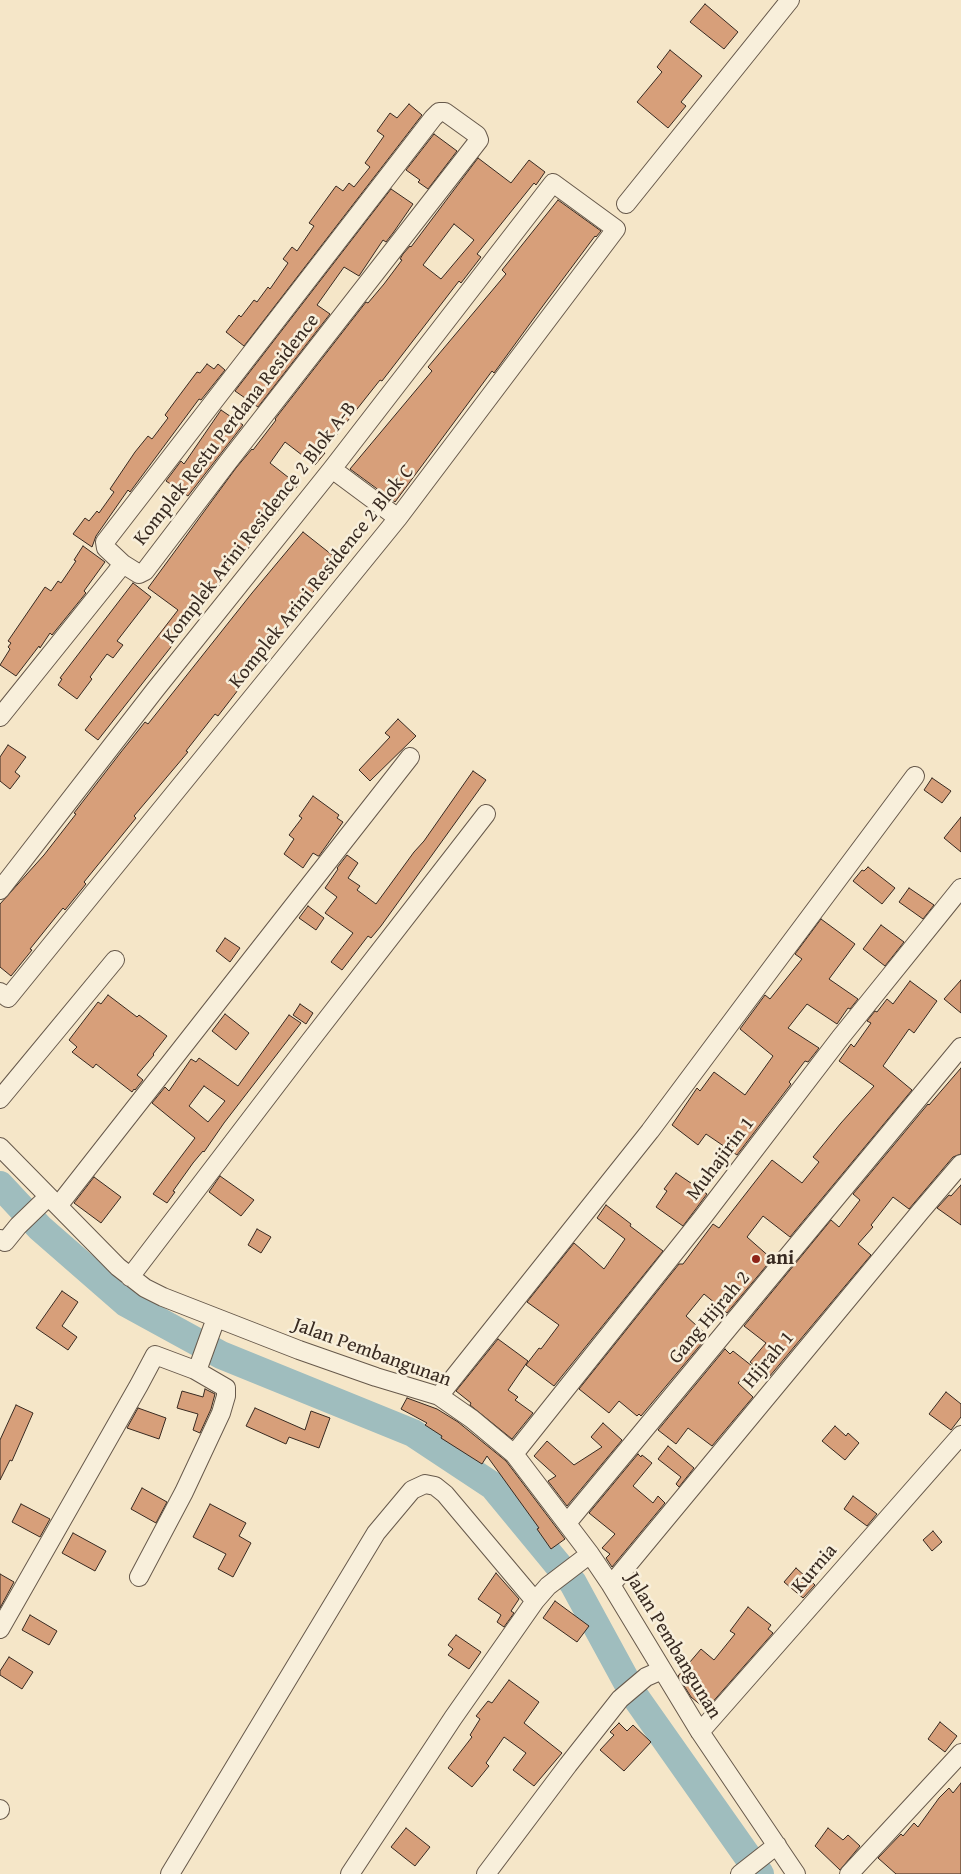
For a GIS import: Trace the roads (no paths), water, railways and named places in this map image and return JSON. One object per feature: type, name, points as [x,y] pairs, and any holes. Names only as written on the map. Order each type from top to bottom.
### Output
[{"type":"street","points":[[626,204],[790,0]]},
{"type":"street","name":"Komplek Restu Perdana Residence","points":[[439,112],[445,112],[477,135],[479,140],[228,462],[146,571],[139,574],[123,564],[106,548],[105,542],[433,118],[439,112]]},
{"type":"street","name":"Komplek Arini Residence 2 Blok A-B","points":[[0,890],[137,713],[332,469],[553,183]]},
{"type":"street","name":"Komplek Arini Residence 2 Blok C","points":[[0,992],[8,998],[398,518],[616,230],[553,183]]},
{"type":"street","points":[[332,469],[398,518]]},
{"type":"street","name":"Komplek Restu Perdana Residence","points":[[0,717],[123,564]]},
{"type":"street","points":[[0,1239],[5,1242],[18,1226],[51,1200],[410,757]]},
{"type":"street","points":[[439,1396],[650,1132],[915,776]]},
{"type":"street","points":[[130,1277],[486,814]]},
{"type":"street","name":"Muhajirin 1","points":[[514,1454],[704,1217],[840,1038],[961,888]]},
{"type":"street","points":[[0,1099],[115,960]]},
{"type":"street","name":"Gang Hijrah 2","points":[[567,1523],[961,1047]]},
{"type":"street","name":"Jalan Pembangunan","points":[[0,1146],[118,1267],[145,1288],[214,1324],[439,1396],[472,1418],[514,1454],[590,1554],[611,1585],[654,1673],[700,1732],[770,1850],[796,1874]]},
{"type":"street","name":"Hijrah 1","points":[[611,1585],[961,1164]]},
{"type":"street","points":[[198,1364],[214,1324]]},
{"type":"street","points":[[0,1629],[155,1355],[198,1364],[226,1388],[226,1396],[221,1413],[184,1492],[139,1577]]},
{"type":"street","name":"Kurnia","points":[[700,1732],[961,1435]]},
{"type":"street","points":[[170,1874],[376,1533],[412,1490],[425,1484],[435,1486],[444,1494],[535,1601]]},
{"type":"street","points":[[350,1874],[459,1710],[535,1601],[548,1586],[590,1554]]},
{"type":"street","points":[[486,1874],[620,1699],[654,1673]]},
{"type":"street","points":[[849,1874],[961,1753]]},
{"type":"street","points":[[740,1874],[770,1850]]},
{"type":"waterway","points":[[0,1185],[40,1228],[126,1303],[221,1355],[413,1433],[493,1486],[573,1583],[634,1695],[760,1874]]},
{"type":"place","name":"ani","points":[[756,1259]]}]
